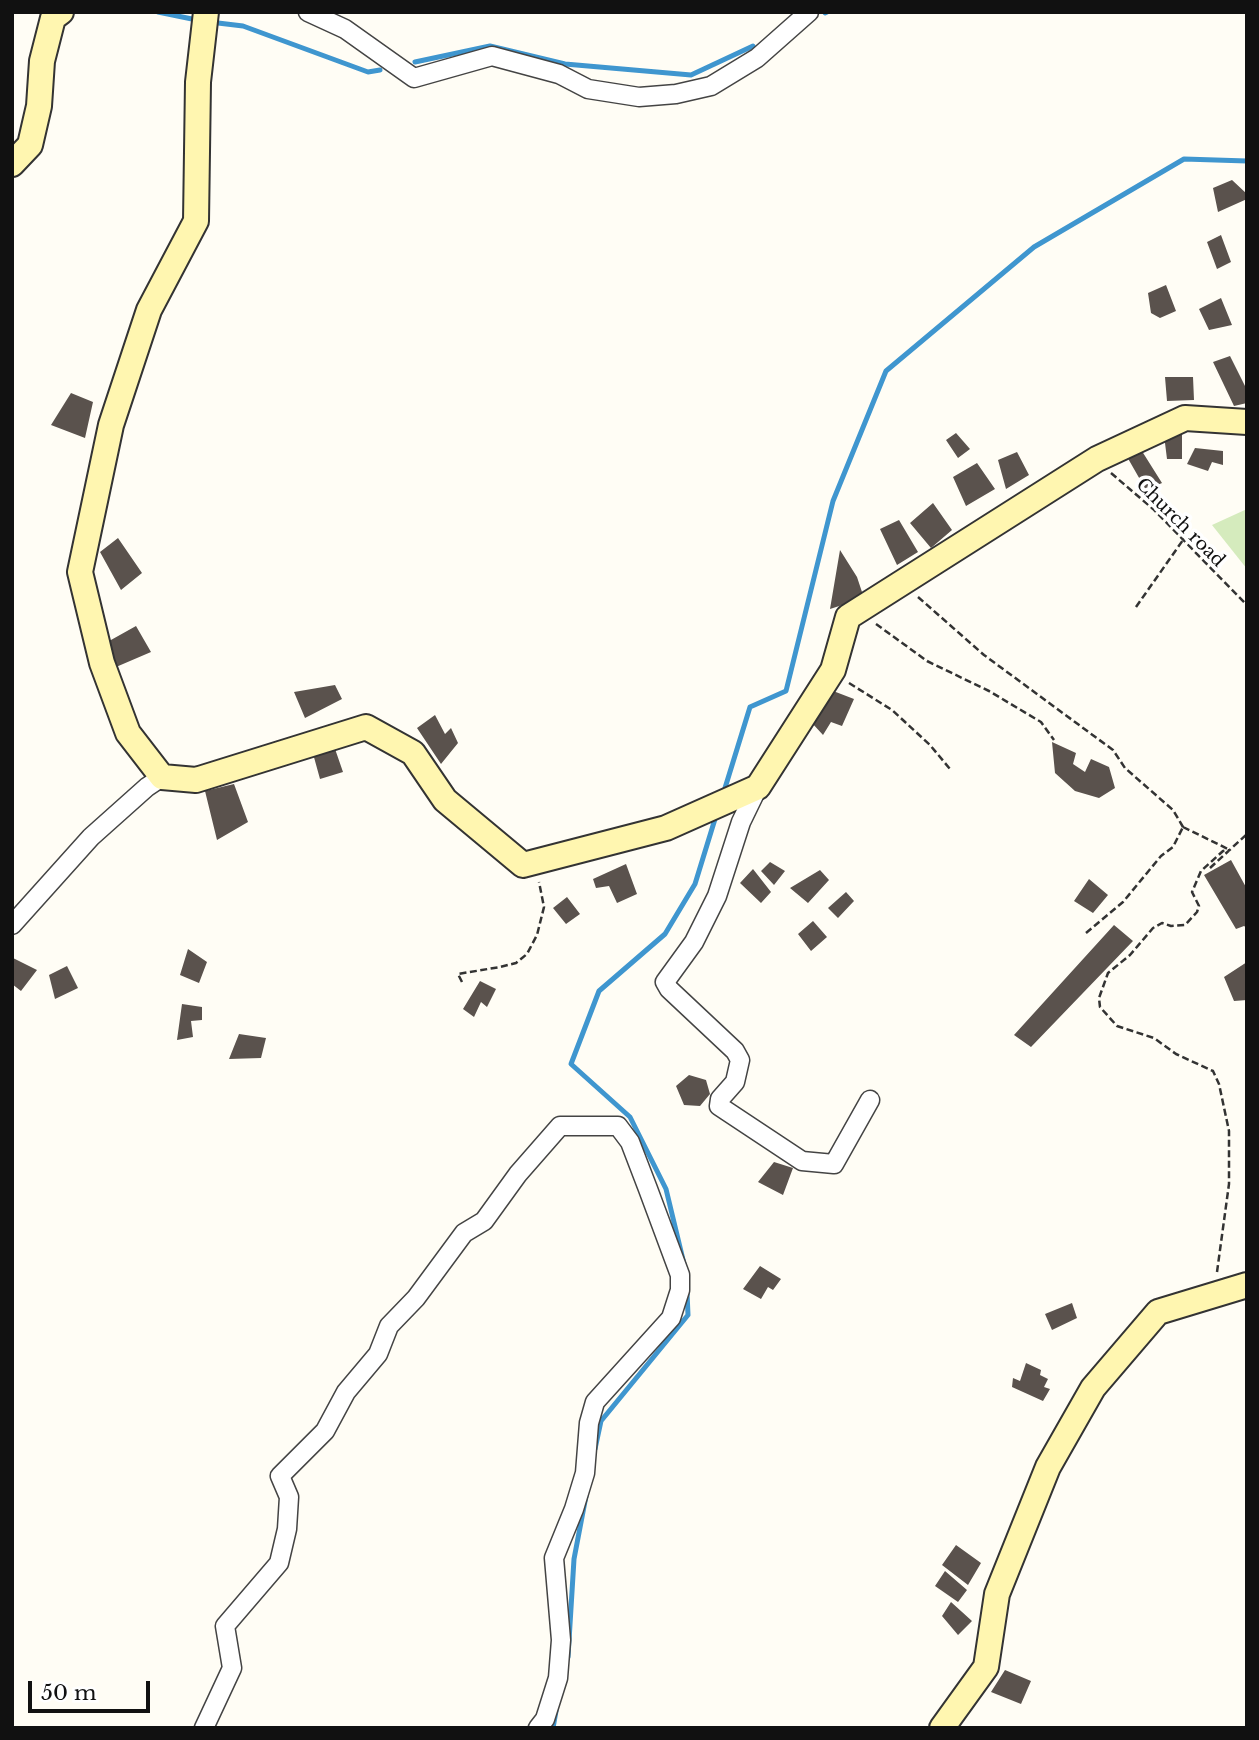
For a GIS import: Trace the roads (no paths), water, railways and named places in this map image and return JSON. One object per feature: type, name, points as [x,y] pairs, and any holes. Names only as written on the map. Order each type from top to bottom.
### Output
[{"type":"street","points":[[12,164],[30,145],[40,106],[42,61],[53,18],[61,12]]},
{"type":"street","points":[[162,777],[128,733],[102,663],[80,572],[111,425],[149,310],[196,221],[198,82],[206,12]]},
{"type":"street","points":[[308,12],[345,29],[414,78],[492,56],[559,74],[589,89],[639,97],[677,94],[711,86],[757,58],[809,12]]},
{"type":"street","points":[[870,1100],[834,1164],[802,1161],[719,1106],[720,1099],[740,1070],[740,1060],[735,1051],[669,989],[665,982],[694,942],[717,897],[741,822],[758,787],[830,674],[848,617],[1094,460],[1185,418],[1247,422]]},
{"type":"street","points":[[12,925],[91,838],[147,787],[162,777],[196,779],[366,727],[413,753],[445,800],[523,866],[666,828],[758,787]]},
{"type":"street","points":[[204,1728],[232,1668],[225,1626],[279,1563],[287,1529],[289,1497],[280,1476],[325,1431],[346,1392],[378,1354],[389,1325],[416,1298],[464,1233],[484,1222],[518,1174],[560,1125],[618,1126],[630,1142],[648,1189],[680,1275],[680,1290],[671,1318],[595,1402],[589,1423],[585,1473],[554,1558],[561,1640],[558,1678],[545,1719],[538,1728]]},
{"type":"street","points":[[942,1728],[986,1667],[997,1594],[1048,1468],[1093,1388],[1158,1312],[1247,1285]]},
{"type":"waterway","points":[[158,12],[192,19]]},
{"type":"waterway","points":[[218,23],[243,26],[368,72],[380,70]]},
{"type":"waterway","points":[[415,62],[490,46],[565,64],[691,75],[753,46]]},
{"type":"waterway","points":[[725,788],[750,707],[786,691],[833,501],[886,371],[1034,247],[1184,159],[1247,161]]},
{"type":"waterway","points":[[685,1268],[666,1189],[630,1117],[571,1064],[599,991],[665,934],[695,884],[715,819]]},
{"type":"waterway","points":[[595,1449],[601,1421],[688,1315],[687,1292]]},
{"type":"waterway","points":[[568,1657],[574,1559],[586,1496]]},
{"type":"waterway","points":[[553,1728],[556,1711]]}]
